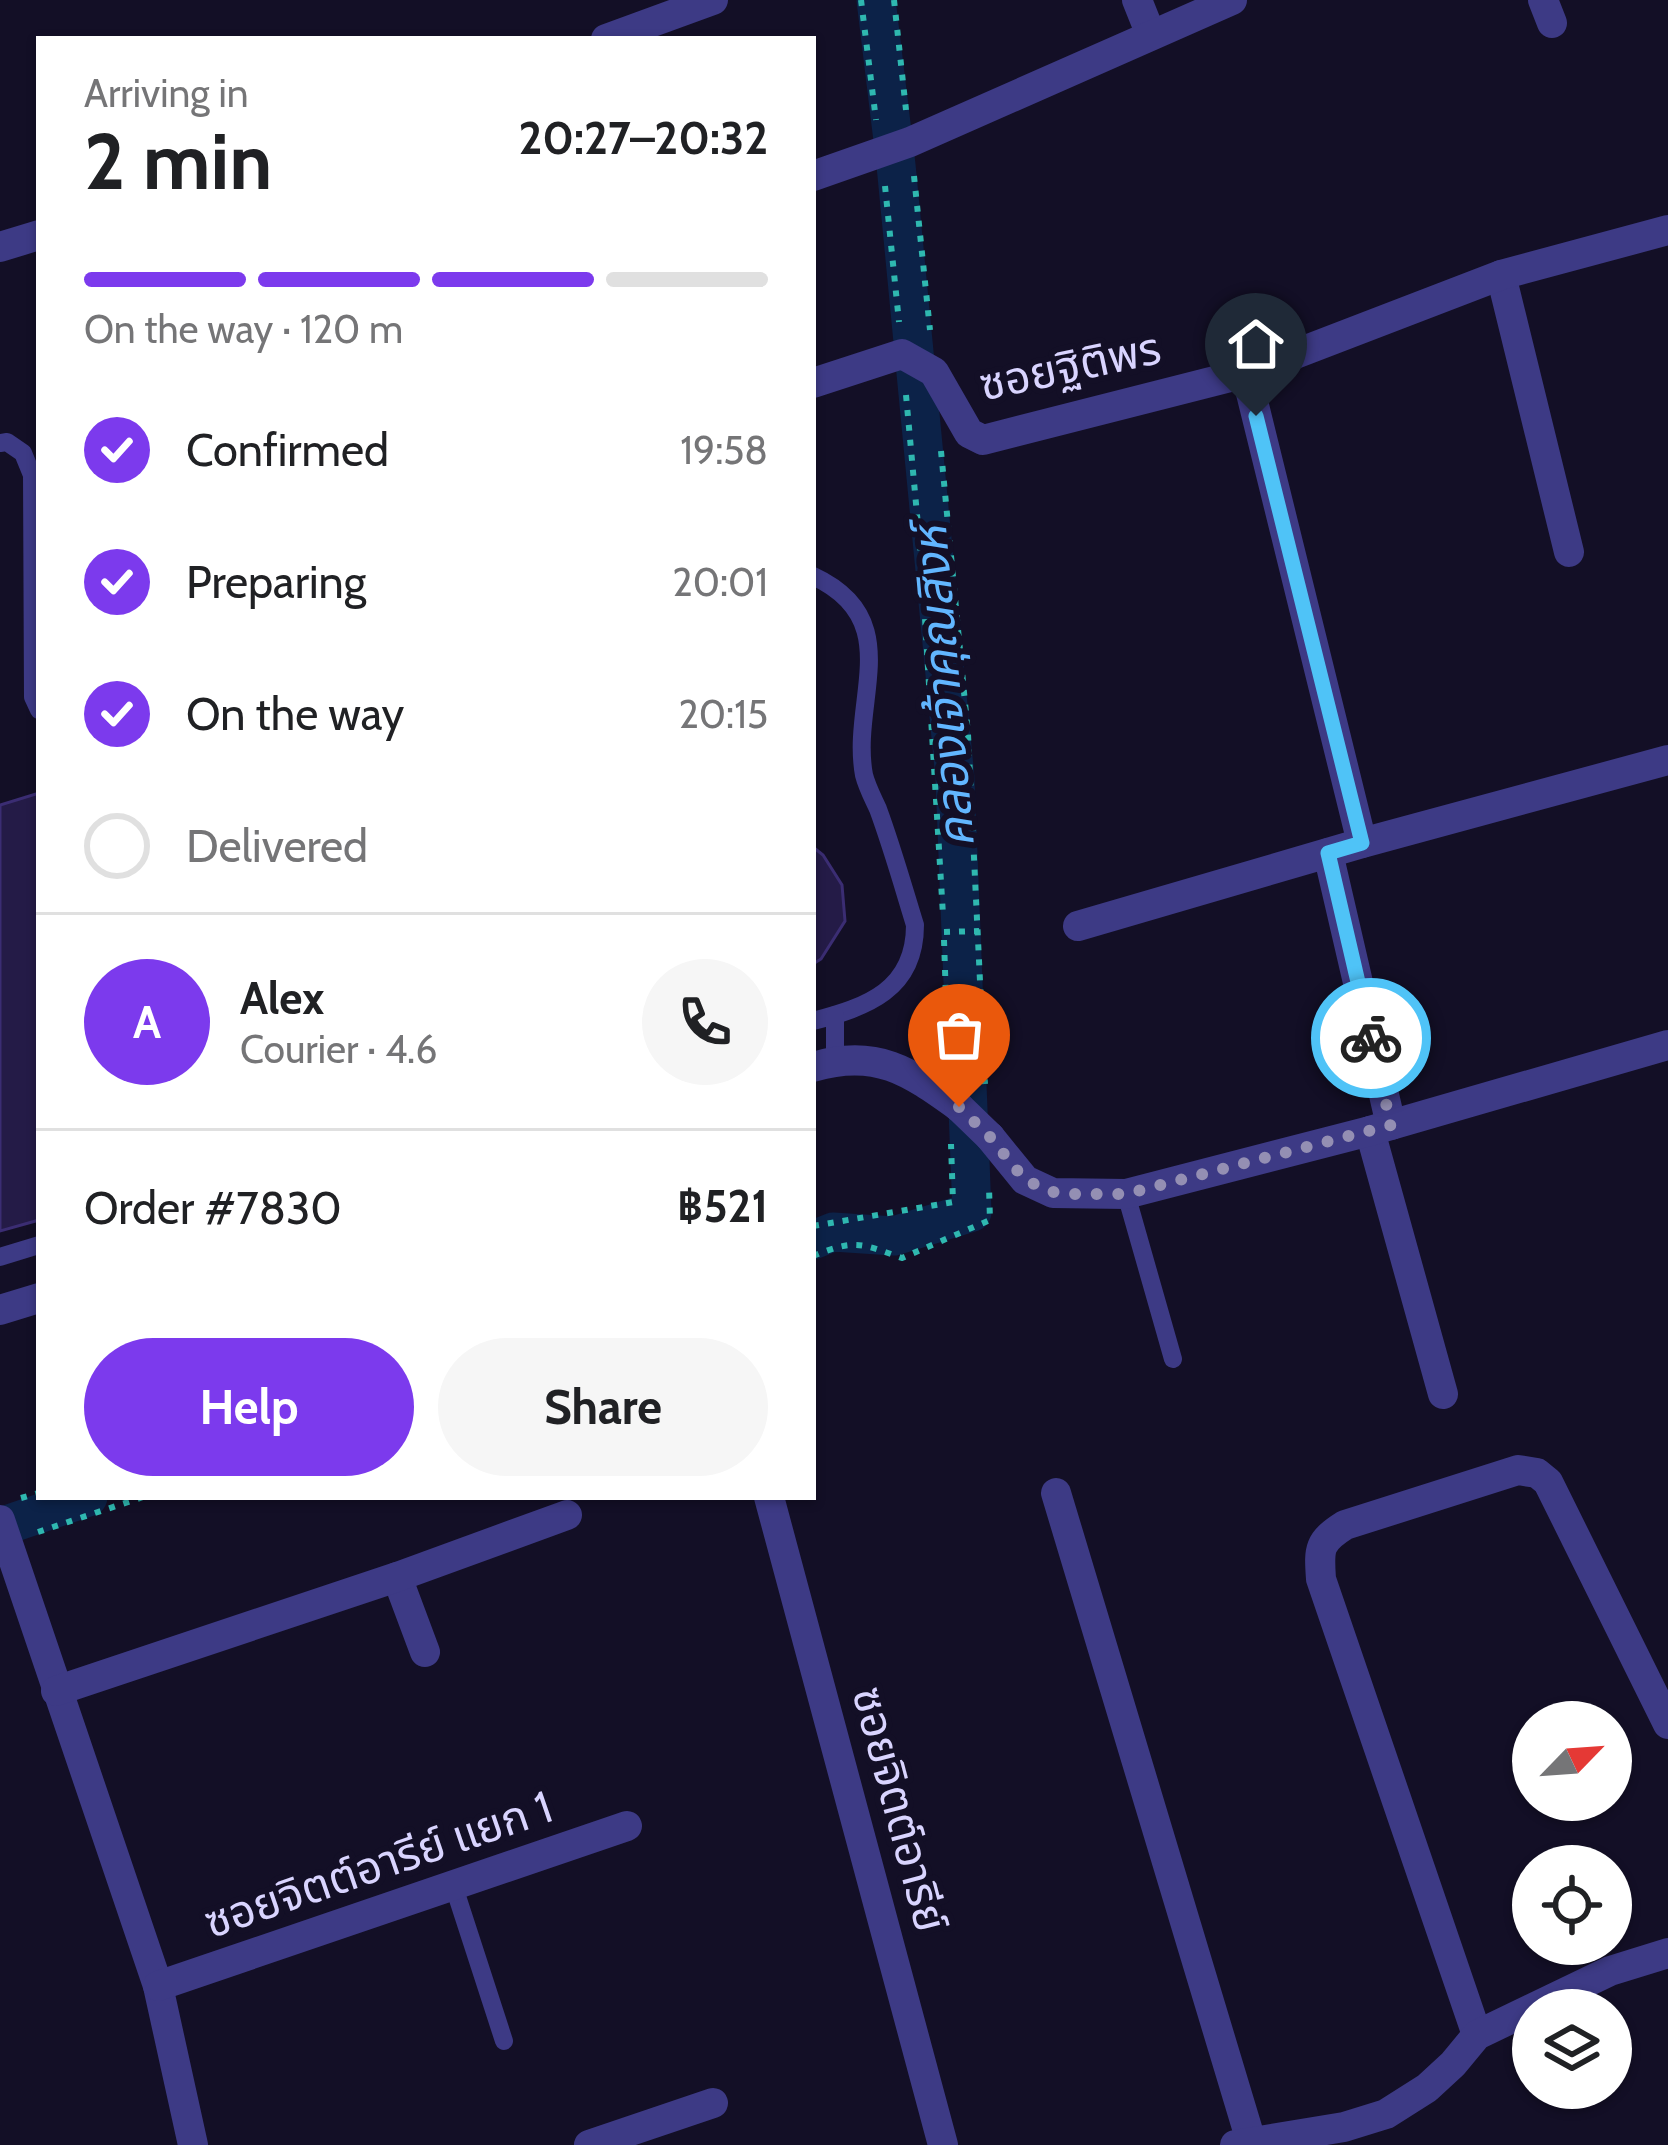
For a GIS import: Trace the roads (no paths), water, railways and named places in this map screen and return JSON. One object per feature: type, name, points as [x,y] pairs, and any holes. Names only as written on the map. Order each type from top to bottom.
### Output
[{"type":"street","points":[[614,36],[713,0]]},
{"type":"street","points":[[1137,0],[1151,35]]},
{"type":"street","points":[[816,175],[896,148],[1232,0]]},
{"type":"street","name":"ซอยฐิติพร","points":[[816,382],[902,353],[934,372],[969,433],[983,440],[1246,373],[1501,275],[1668,230]]},
{"type":"street","points":[[0,247],[36,236]]},
{"type":"street","points":[[1501,275],[1569,552]]},
{"type":"street","points":[[1246,373],[1362,843]]},
{"type":"street","points":[[1078,926],[1668,760]]},
{"type":"street","points":[[1328,853],[1380,1128],[1443,1394]]},
{"type":"street","points":[[824,1064],[864,1059],[908,1071],[990,1137],[1025,1180],[1053,1192],[1126,1194],[1668,1046]]},
{"type":"street","points":[[0,1310],[36,1299]]},
{"type":"street","points":[[1478,2035],[1321,1579],[1319,1549],[1345,1525],[1518,1470],[1537,1473],[1548,1482],[1668,1724]]},
{"type":"street","points":[[1056,1493],[1243,2143],[1344,2127],[1386,2114],[1427,2088],[1478,2035],[1610,1971],[1668,1953]]},
{"type":"street","name":"ซอยจิตต์อารีย์","points":[[770,1500],[943,2145]]},
{"type":"street","points":[[56,1691],[568,1515]]},
{"type":"street","name":"ซอยจิตต์อารีย์ แยก 1","points":[[3,1530],[158,1986],[193,2145]]},
{"type":"street","points":[[397,1577],[425,1652]]},
{"type":"street","name":"ซอยจิตต์อารีย์ แยก 1","points":[[158,1986],[627,1826]]},
{"type":"street","points":[[589,2145],[713,2103]]},
{"type":"lane","points":[[0,443],[8,442],[22,453],[32,475],[36,704]]},
{"type":"lane","points":[[816,578],[853,604],[863,622],[868,641],[865,776],[915,925],[913,949],[894,985],[870,1003],[816,1020]]},
{"type":"lane","points":[[824,1064],[835,1015]]},
{"type":"lane","points":[[1126,1194],[1173,1359]]},
{"type":"lane","points":[[0,1257],[36,1246]]},
{"type":"lane","points":[[454,1887],[504,2041]]},
{"type":"waterway","name":"คลองเจ้าคุณสิงห์","points":[[816,1239],[833,1232],[894,1236],[972,1212],[955,778],[876,0]]},
{"type":"waterway","name":"คลองเจ้าคุณสิงห์","points":[[0,1527],[79,1500]]}]
